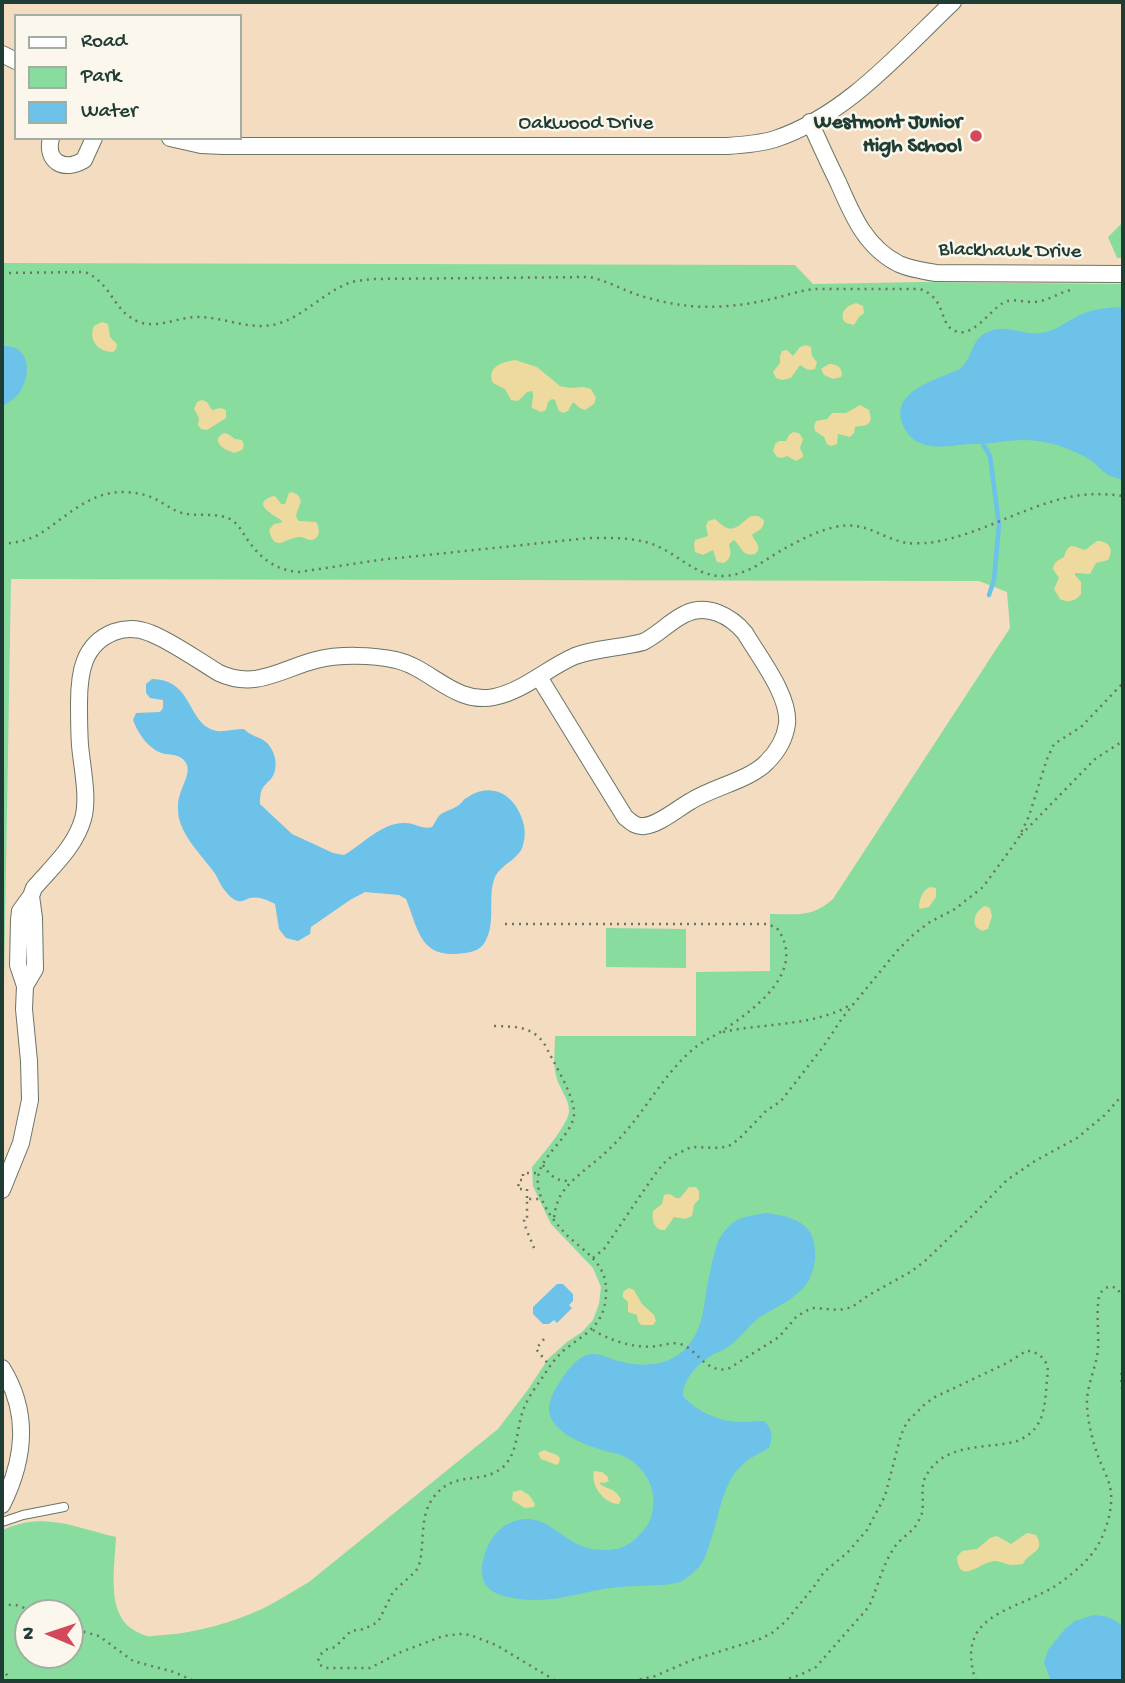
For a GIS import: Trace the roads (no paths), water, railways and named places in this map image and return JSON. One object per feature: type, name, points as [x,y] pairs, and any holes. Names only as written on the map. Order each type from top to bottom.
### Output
[{"type":"street","name":"Oakwood Drive","points":[[179,140],[223,146],[752,144],[774,139],[833,110],[864,85],[953,2]]},
{"type":"street","name":"Blackhawk Drive","points":[[810,122],[863,234],[898,264],[936,273],[1123,274]]},
{"type":"street","points":[[51,140],[52,158],[63,166],[84,160],[93,140]]},
{"type":"street","points":[[2,1189],[21,1143],[30,1100],[24,1009],[25,986],[35,969],[34,918],[30,896],[75,839],[84,817],[79,728],[80,676],[85,658],[98,641],[126,629],[149,632],[229,678],[250,681],[319,659],[366,656],[391,659],[425,671],[458,694],[471,698],[494,697],[579,655],[643,642],[692,611],[713,611],[731,618],[738,625],[779,690],[787,711],[785,735],[766,764],[756,771],[692,800],[653,824],[639,826],[632,824],[625,817],[539,677]]},
{"type":"street","points":[[2,1368],[12,1384],[19,1406],[21,1445],[12,1484],[2,1505]]},
{"type":"lane","points":[[2,1522],[64,1507]]},
{"type":"water","points":[[1123,308],[1123,480],[1108,475],[1079,454],[1051,444],[1024,440],[935,446],[916,441],[905,429],[901,419],[903,402],[924,384],[960,369],[982,335],[1002,329],[1045,332],[1088,312]]},
{"type":"water","points":[[2,346],[18,350],[26,361],[27,369],[20,392],[2,407]]},
{"type":"water","points":[[152,679],[166,681],[176,687],[207,727],[217,731],[244,729],[267,743],[273,751],[276,766],[271,779],[262,790],[260,804],[292,834],[333,853],[344,855],[380,830],[396,824],[432,827],[441,814],[476,793],[491,790],[505,795],[516,806],[523,822],[524,841],[518,854],[501,868],[495,877],[489,933],[482,946],[472,952],[450,954],[430,947],[419,932],[406,899],[399,895],[365,892],[311,927],[310,934],[298,941],[286,938],[279,929],[275,904],[260,898],[239,901],[232,898],[191,843],[179,820],[179,800],[187,765],[178,756],[165,754],[150,746],[133,720],[136,713],[160,712],[163,708],[163,700],[150,698],[146,693],[146,684]]},
{"type":"water","points":[[765,1213],[792,1218],[805,1227],[814,1241],[815,1263],[808,1282],[798,1293],[760,1317],[728,1347],[704,1360],[691,1374],[683,1390],[683,1396],[702,1411],[733,1422],[764,1421],[771,1434],[769,1448],[745,1462],[731,1479],[702,1563],[685,1579],[676,1583],[626,1586],[545,1600],[503,1596],[488,1588],[482,1575],[485,1553],[499,1530],[510,1523],[532,1519],[577,1544],[603,1550],[626,1546],[647,1526],[653,1511],[653,1495],[643,1471],[619,1454],[590,1446],[562,1432],[551,1417],[551,1398],[571,1367],[588,1355],[640,1365],[660,1363],[679,1355],[699,1327],[718,1241],[737,1220]]},
{"type":"water","points":[[557,1284],[563,1284],[573,1294],[573,1301],[569,1305],[572,1308],[557,1323],[554,1320],[543,1324],[533,1314],[533,1307]]},
{"type":"water","points":[[1094,1615],[1110,1618],[1123,1627],[1123,1681],[1051,1681],[1044,1663],[1048,1650],[1075,1621]]},
{"type":"waterway","points":[[983,444],[990,456],[999,525],[994,580],[989,595]]},
{"type":"place","name":"Westmont Junior High School","points":[[976,136]]}]
